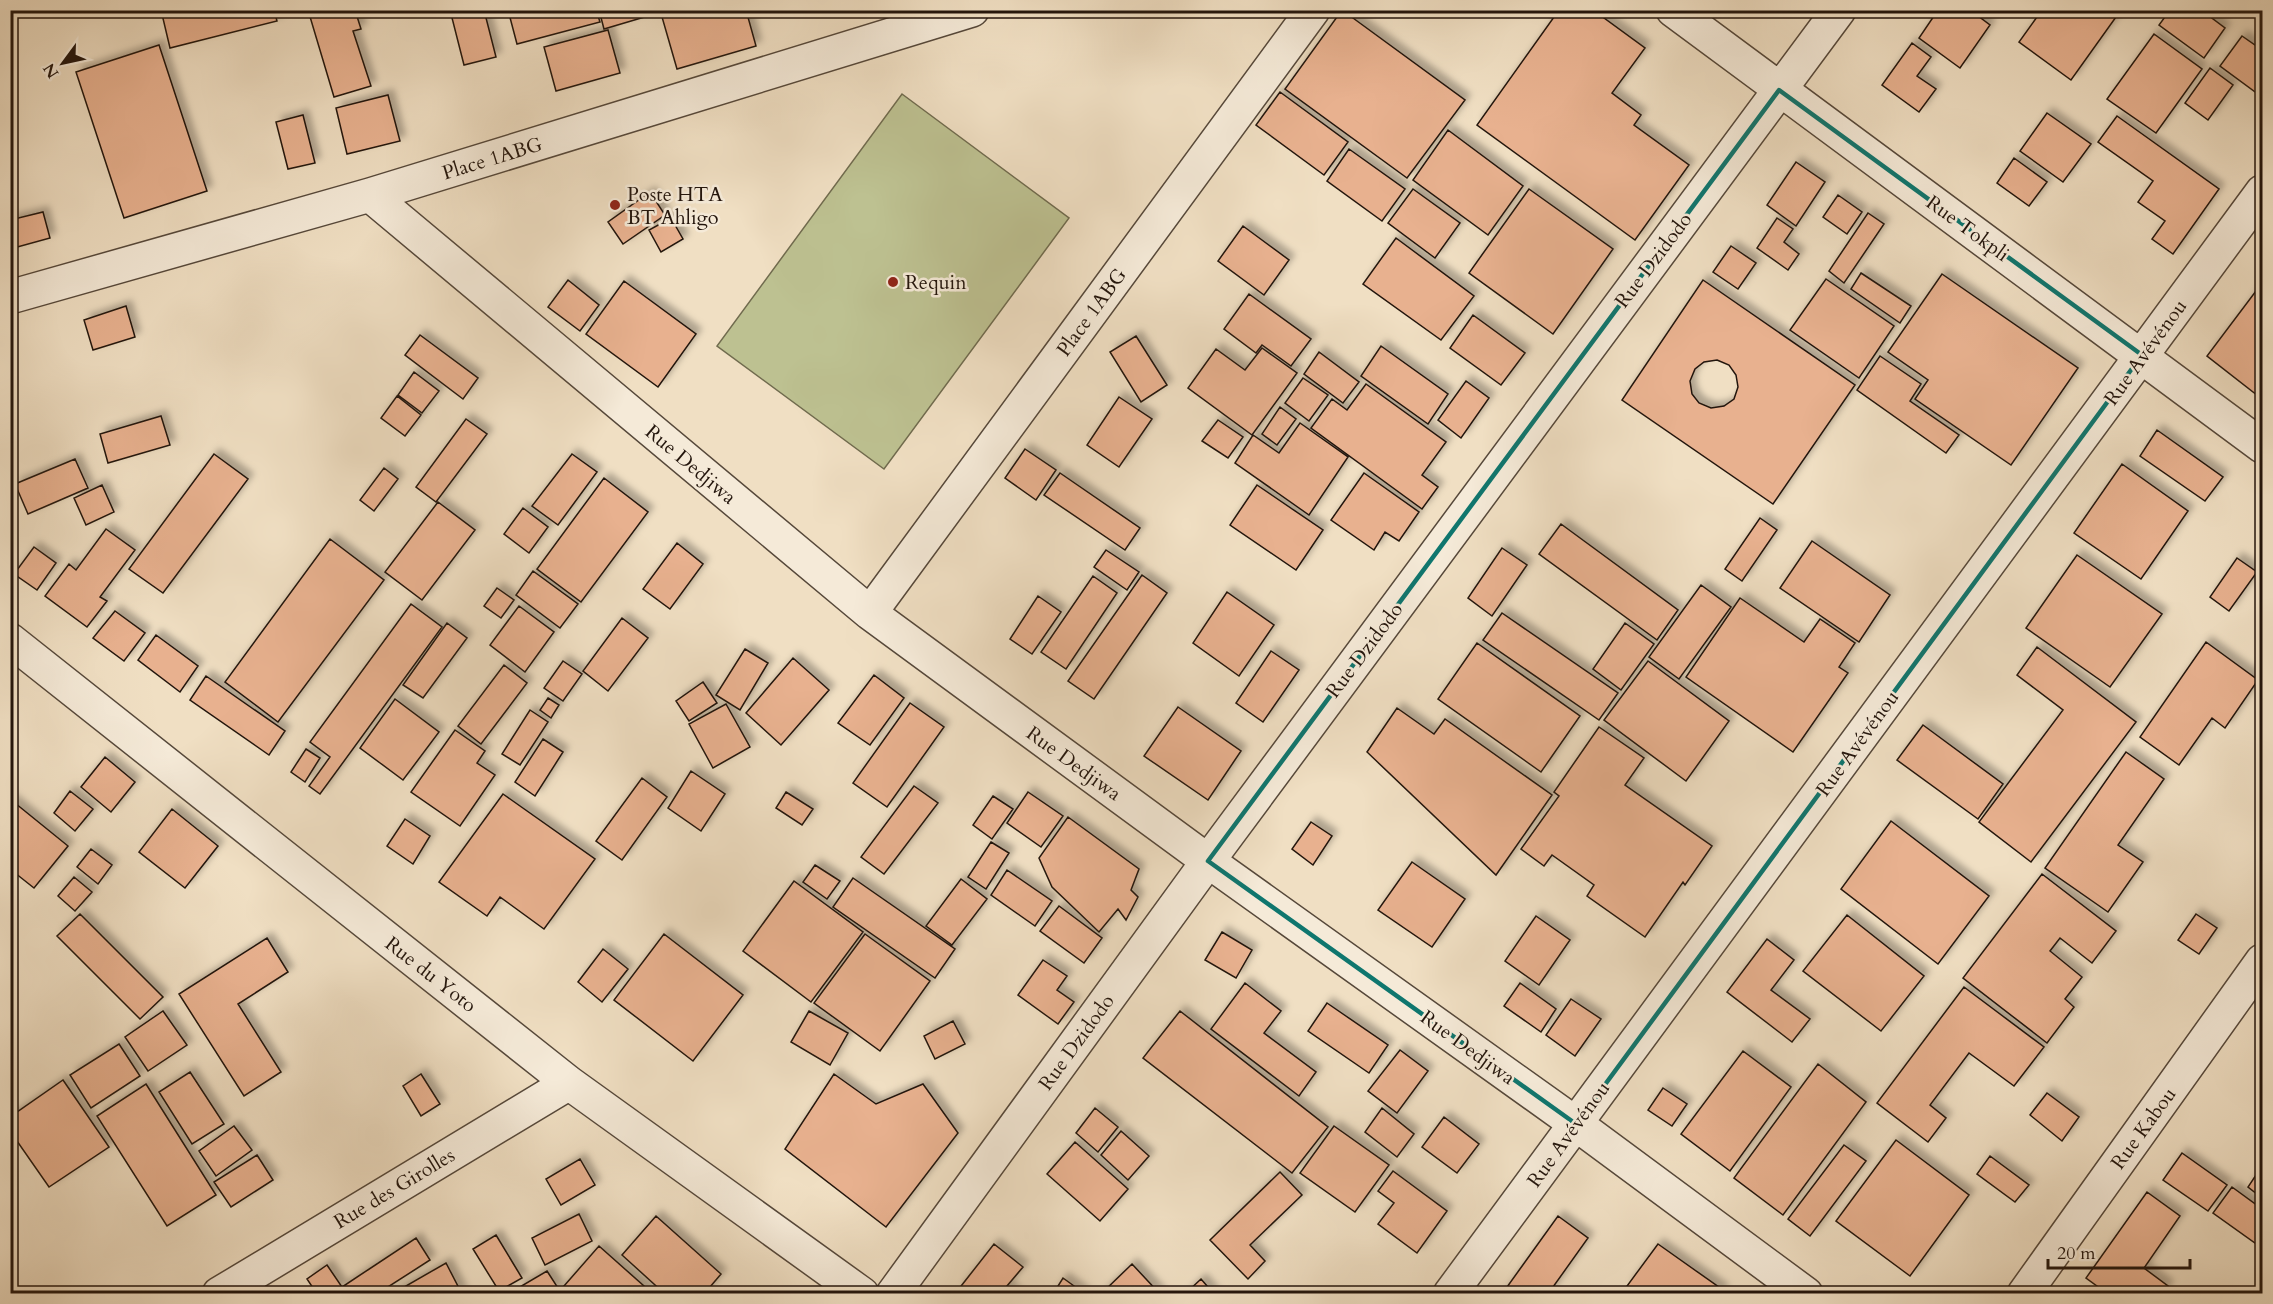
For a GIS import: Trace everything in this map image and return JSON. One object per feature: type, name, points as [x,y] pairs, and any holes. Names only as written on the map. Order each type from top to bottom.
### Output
[{"type":"street","name":"Place 1ABG","points":[[10,297],[370,195],[972,10]]},
{"type":"street","name":"Place 1ABG","points":[[870,613],[1313,10]]},
{"type":"street","name":"Rue Tokpli","points":[[1673,10],[2262,446]]},
{"type":"street","name":"Rue Dzidodo","points":[[893,1293],[1208,861],[1839,10]]},
{"type":"street","name":"Rue Avévénou","points":[[1450,1293],[2262,192]]},
{"type":"street","name":"Rue Dedjiwa","points":[[370,195],[870,613],[1208,861],[1576,1124],[1806,1293]]},
{"type":"street","name":"Rue du Yoto","points":[[10,640],[569,1083],[862,1293]]},
{"type":"street","name":"Rue Kabou","points":[[2024,1293],[2262,962]]},
{"type":"street","name":"Rue des Girolles","points":[[219,1293],[569,1083]]},
{"type":"highlighted area","points":[[1779,90],[2142,355],[1576,1124],[1208,861]]},
{"type":"green space","name":"Requin","points":[[902,94],[1069,218],[884,469],[717,346]]},
{"type":"building","points":[[161,10],[274,10],[277,21],[170,48]]},
{"type":"building","points":[[308,10],[355,10],[361,29],[353,31],[371,86],[334,97]]},
{"type":"building","points":[[450,10],[484,10],[496,57],[464,65]]},
{"type":"building","points":[[508,10],[596,10],[600,22],[517,44]]},
{"type":"building","points":[[599,10],[646,10],[648,16],[604,29]]},
{"type":"building","points":[[660,10],[746,10],[756,46],[677,69]]},
{"type":"building","points":[[1342,10],[1465,100],[1407,178],[1285,89]]},
{"type":"building","points":[[1559,10],[1593,10],[1645,48],[1612,93],[1641,115],[1634,125],[1689,165],[1635,240],[1477,125]]},
{"type":"building","points":[[1938,10],[1970,10],[1990,25],[1960,68],[1919,38]]},
{"type":"building","points":[[2042,10],[2121,10],[2071,80],[2019,42]]},
{"type":"building","points":[[2170,10],[2201,10],[2225,28],[2204,58],[2159,25]]},
{"type":"building","points":[[608,30],[620,73],[556,91],[544,47]]},
{"type":"building","points":[[2154,34],[2202,69],[2156,133],[2107,99]]},
{"type":"building","points":[[2242,36],[2262,50],[2262,97],[2220,66]]},
{"type":"building","points":[[1912,43],[1931,57],[1917,76],[1936,89],[1919,112],[1882,85]]},
{"type":"building","points":[[159,45],[207,191],[124,218],[76,72]]},
{"type":"building","points":[[2210,68],[2233,85],[2208,120],[2185,103]]},
{"type":"building","points":[[1280,92],[1348,142],[1324,175],[1256,125]]},
{"type":"building","points":[[388,95],[400,141],[347,154],[336,108]]},
{"type":"building","points":[[2047,113],[2091,144],[2063,182],[2020,151]]},
{"type":"building","points":[[303,115],[315,163],[288,169],[276,122]]},
{"type":"building","points":[[2117,116],[2219,189],[2173,254],[2152,239],[2165,221],[2138,202],[2153,181],[2098,142]]},
{"type":"building","points":[[1448,130],[1523,186],[1488,235],[1413,180]]},
{"type":"building","points":[[1349,149],[1405,189],[1382,221],[1327,181]]},
{"type":"building","points":[[2014,158],[2047,182],[2029,206],[1997,183]]},
{"type":"building","points":[[1796,162],[1825,182],[1796,226],[1767,205]]},
{"type":"building","points":[[1413,189],[1460,223],[1435,258],[1388,223]]},
{"type":"building","points":[[1529,189],[1613,249],[1553,334],[1469,273]]},
{"type":"building","points":[[650,192],[665,215],[623,244],[608,222]]},
{"type":"building","points":[[1838,195],[1862,212],[1847,234],[1823,217]]},
{"type":"building","points":[[43,212],[50,238],[10,249],[10,220]]},
{"type":"building","points":[[1868,213],[1884,224],[1844,283],[1829,271]]},
{"type":"building","points":[[671,218],[683,239],[661,252],[649,230]]},
{"type":"building","points":[[1777,218],[1793,229],[1784,242],[1799,254],[1788,270],[1757,248]]},
{"type":"building","points":[[1243,226],[1289,260],[1264,295],[1218,261]]},
{"type":"building","points":[[1396,238],[1474,296],[1441,340],[1363,284]]},
{"type":"building","points":[[1731,246],[1756,263],[1738,289],[1713,272]]},
{"type":"building","points":[[1861,273],[1911,306],[1900,323],[1851,289]]},
{"type":"building","points":[[1942,274],[2078,368],[2011,465],[1915,399],[1928,380],[1888,352]]},
{"type":"building","points":[[1826,279],[1894,326],[1859,378],[1790,330]]},
{"type":"building","points":[[568,280],[599,305],[580,331],[548,307]]},
{"type":"building","points":[[1703,280],[1855,385],[1773,504],[1622,400]],"holes":[[[1717,360],[1729,365],[1736,375],[1738,387],[1734,399],[1724,406],[1711,408],[1699,403],[1692,394],[1690,381],[1695,369],[1704,362]]]},
{"type":"building","points":[[624,281],[696,334],[658,387],[586,334]]},
{"type":"building","points":[[2262,283],[2262,399],[2207,356]]},
{"type":"building","points":[[1249,294],[1311,339],[1291,366],[1262,345],[1256,353],[1224,329]]},
{"type":"building","points":[[126,306],[135,337],[93,350],[84,320]]},
{"type":"building","points":[[1473,315],[1525,353],[1501,385],[1450,348]]},
{"type":"building","points":[[420,335],[478,378],[463,399],[405,355]]},
{"type":"building","points":[[1136,336],[1167,385],[1141,402],[1110,352]]},
{"type":"building","points":[[1381,346],[1448,394],[1428,424],[1361,376]]},
{"type":"building","points":[[1262,348],[1297,373],[1252,435],[1188,388],[1216,349],[1245,370]]},
{"type":"building","points":[[1319,352],[1359,382],[1343,403],[1304,374]]},
{"type":"building","points":[[1880,356],[1921,384],[1910,401],[1959,435],[1946,453],[1857,390]]},
{"type":"building","points":[[414,372],[439,391],[422,413],[398,395]]},
{"type":"building","points":[[1303,378],[1328,395],[1309,421],[1285,403]]},
{"type":"building","points":[[1466,381],[1489,398],[1461,438],[1438,420]]},
{"type":"building","points":[[1366,384],[1446,442],[1422,475],[1438,487],[1422,509],[1311,428],[1332,399],[1347,410]]},
{"type":"building","points":[[397,396],[421,415],[405,436],[381,418]]},
{"type":"building","points":[[1119,397],[1152,419],[1119,467],[1087,445]]},
{"type":"building","points":[[1280,407],[1296,419],[1277,445],[1262,434]]},
{"type":"building","points":[[161,416],[170,445],[108,463],[100,434]]},
{"type":"building","points":[[466,419],[487,434],[436,502],[416,487]]},
{"type":"building","points":[[1218,420],[1243,437],[1228,458],[1202,441]]},
{"type":"building","points":[[1300,423],[1348,457],[1309,515],[1235,463],[1253,435],[1279,453]]},
{"type":"building","points":[[2157,430],[2223,477],[2205,501],[2140,456]]},
{"type":"building","points":[[1025,449],[1056,470],[1036,500],[1005,478]]},
{"type":"building","points":[[214,454],[248,479],[163,593],[129,569]]},
{"type":"building","points":[[572,454],[597,472],[558,525],[532,506]]},
{"type":"building","points":[[75,459],[88,488],[28,514],[15,484]]},
{"type":"building","points":[[2122,464],[2188,511],[2141,579],[2074,533]]},
{"type":"building","points":[[384,468],[398,479],[374,511],[360,500]]},
{"type":"building","points":[[1060,473],[1140,528],[1125,550],[1044,495]]},
{"type":"building","points":[[1364,473],[1419,512],[1399,541],[1385,532],[1374,550],[1331,520]]},
{"type":"building","points":[[604,478],[648,512],[581,602],[537,569]]},
{"type":"building","points":[[102,485],[114,512],[86,525],[74,498]]},
{"type":"building","points":[[1257,485],[1323,530],[1296,570],[1230,525]]},
{"type":"building","points":[[438,502],[475,530],[422,600],[385,572]]},
{"type":"building","points":[[523,508],[548,527],[529,553],[504,534]]},
{"type":"building","points":[[1760,518],[1777,530],[1742,581],[1725,569]]},
{"type":"building","points":[[1561,524],[1678,610],[1657,640],[1539,554]]},
{"type":"building","points":[[106,529],[135,550],[100,597],[107,601],[87,627],[45,596],[69,564],[76,570]]},
{"type":"building","points":[[330,539],[384,580],[278,722],[225,682]]},
{"type":"building","points":[[1812,541],[1890,595],[1859,642],[1780,588]]},
{"type":"building","points":[[677,543],[703,564],[670,609],[643,589]]},
{"type":"building","points":[[34,547],[56,563],[37,590],[14,574]]},
{"type":"building","points":[[1502,548],[1527,565],[1492,616],[1468,598]]},
{"type":"building","points":[[1106,550],[1139,572],[1127,590],[1094,567]]},
{"type":"building","points":[[2077,555],[2162,614],[2110,687],[2026,628]]},
{"type":"building","points":[[2237,558],[2257,572],[2229,611],[2210,597]]},
{"type":"building","points":[[533,571],[578,604],[560,628],[516,595]]},
{"type":"building","points":[[1142,575],[1167,593],[1094,699],[1068,681]]},
{"type":"building","points":[[1093,576],[1117,593],[1066,669],[1041,652]]},
{"type":"building","points":[[1701,585],[1731,607],[1679,679],[1649,657]]},
{"type":"building","points":[[497,588],[514,600],[501,618],[484,606]]},
{"type":"building","points":[[1227,592],[1274,625],[1239,676],[1193,643]]},
{"type":"building","points":[[1038,596],[1061,612],[1032,654],[1010,639]]},
{"type":"building","points":[[1740,598],[1804,642],[1820,619],[1855,643],[1839,667],[1848,673],[1793,752],[1686,677]]},
{"type":"building","points":[[411,604],[442,627],[320,794],[309,786],[330,757],[310,742]]},
{"type":"building","points":[[519,606],[554,632],[525,672],[490,645]]},
{"type":"building","points":[[115,611],[145,633],[124,661],[93,638]]},
{"type":"building","points":[[1502,613],[1618,693],[1599,720],[1483,640]]},
{"type":"building","points":[[622,618],[648,638],[608,691],[583,671]]},
{"type":"building","points":[[447,623],[467,638],[423,698],[403,685]]},
{"type":"building","points":[[1625,623],[1654,644],[1621,690],[1593,669]]},
{"type":"building","points":[[156,635],[198,666],[180,692],[138,660]]},
{"type":"building","points":[[2206,642],[2258,680],[2225,728],[2212,718],[2179,765],[2140,737]]},
{"type":"building","points":[[1477,643],[1580,716],[1541,772],[1438,699]]},
{"type":"building","points":[[2037,647],[2136,722],[2031,862],[1979,822],[2063,710],[2017,675]]},
{"type":"building","points":[[745,649],[768,663],[740,710],[716,695]]},
{"type":"building","points":[[1271,651],[1299,670],[1263,722],[1236,703]]},
{"type":"building","points":[[793,658],[829,690],[781,745],[746,713]]},
{"type":"building","points":[[563,661],[582,674],[563,701],[544,688]]},
{"type":"building","points":[[1648,661],[1729,721],[1686,781],[1604,720]]},
{"type":"building","points":[[504,665],[527,683],[481,744],[458,726]]},
{"type":"building","points":[[874,675],[904,698],[870,745],[838,723]]},
{"type":"building","points":[[206,676],[285,731],[269,755],[190,700]]},
{"type":"building","points":[[703,682],[717,703],[689,721],[676,701]]},
{"type":"building","points":[[548,698],[559,705],[551,718],[540,710]]},
{"type":"building","points":[[395,699],[439,732],[403,780],[360,748]]},
{"type":"building","points":[[910,703],[944,727],[887,807],[853,783]]},
{"type":"building","points":[[726,704],[750,747],[713,768],[689,724]]},
{"type":"building","points":[[1178,707],[1241,751],[1208,800],[1144,756]]},
{"type":"building","points":[[1397,708],[1434,734],[1445,719],[1552,795],[1496,875],[1367,752]]},
{"type":"building","points":[[530,710],[548,722],[520,765],[502,754]]},
{"type":"building","points":[[1923,725],[2003,784],[1978,819],[1897,760]]},
{"type":"building","points":[[1599,727],[1644,758],[1625,785],[1712,846],[1685,885],[1683,882],[1645,937],[1587,896],[1594,885],[1552,855],[1544,866],[1521,849],[1559,796],[1554,792]]},
{"type":"building","points":[[455,730],[485,751],[477,763],[495,775],[460,826],[411,792]]},
{"type":"building","points":[[543,739],[563,752],[535,796],[515,782]]},
{"type":"building","points":[[306,749],[320,758],[305,782],[291,772]]},
{"type":"building","points":[[2126,752],[2164,779],[2118,845],[2143,862],[2108,912],[2045,868]]},
{"type":"building","points":[[105,757],[135,782],[111,812],[81,787]]},
{"type":"building","points":[[691,771],[725,794],[701,831],[668,808]]},
{"type":"building","points":[[642,778],[667,797],[622,860],[596,841]]},
{"type":"building","points":[[914,786],[938,803],[884,874],[861,857]]},
{"type":"building","points":[[70,791],[93,809],[75,831],[54,813]]},
{"type":"building","points":[[786,792],[813,809],[802,825],[776,808]]},
{"type":"building","points":[[1028,792],[1063,816],[1041,847],[1007,823]]},
{"type":"building","points":[[503,794],[595,859],[544,929],[500,897],[487,916],[439,882]]},
{"type":"building","points":[[993,796],[1013,809],[992,839],[973,825]]},
{"type":"building","points":[[10,799],[68,846],[34,888],[10,869]]},
{"type":"building","points":[[172,809],[218,846],[185,888],[139,852]]},
{"type":"building","points":[[1068,817],[1139,869],[1131,890],[1138,897],[1126,920],[1118,909],[1099,932],[1052,887],[1039,858]]},
{"type":"building","points":[[405,819],[430,836],[413,864],[387,846]]},
{"type":"building","points":[[1891,821],[1989,896],[1938,964],[1841,889]]},
{"type":"building","points":[[1311,822],[1332,836],[1313,865],[1292,849]]},
{"type":"building","points":[[991,842],[1009,853],[986,889],[968,877]]},
{"type":"building","points":[[91,849],[112,865],[98,884],[77,867]]},
{"type":"building","points":[[1412,862],[1465,899],[1432,947],[1378,910]]},
{"type":"building","points":[[815,865],[840,881],[827,899],[803,882]]},
{"type":"building","points":[[1007,870],[1052,901],[1035,926],[991,895]]},
{"type":"building","points":[[2042,874],[2116,931],[2092,963],[2060,938],[2050,951],[2082,977],[2065,999],[2074,1007],[2047,1043],[1963,978]]},
{"type":"building","points":[[74,877],[92,892],[75,911],[58,896]]},
{"type":"building","points":[[853,878],[955,949],[935,978],[833,907]]},
{"type":"building","points":[[961,879],[987,899],[952,945],[926,926]]},
{"type":"building","points":[[794,881],[863,932],[811,1002],[743,951]]},
{"type":"building","points":[[1059,906],[1102,938],[1084,963],[1040,931]]},
{"type":"building","points":[[80,914],[163,997],[140,1019],[57,936]]},
{"type":"building","points":[[2196,914],[2217,928],[2199,954],[2178,940]]},
{"type":"building","points":[[1847,915],[1924,976],[1881,1031],[1803,971]]},
{"type":"building","points":[[1536,916],[1570,940],[1539,985],[1505,961]]},
{"type":"building","points":[[1222,932],[1252,950],[1236,978],[1205,960]]},
{"type":"building","points":[[664,934],[743,995],[693,1061],[614,1000]]},
{"type":"building","points":[[865,934],[930,981],[880,1051],[814,1003]]},
{"type":"building","points":[[267,938],[288,972],[238,1004],[281,1072],[244,1096],[179,994]]},
{"type":"building","points":[[1767,939],[1794,960],[1771,990],[1810,1019],[1792,1042],[1727,992]]},
{"type":"building","points":[[603,949],[628,969],[602,1002],[578,982]]},
{"type":"building","points":[[1043,960],[1067,976],[1057,990],[1074,1002],[1058,1024],[1018,995]]},
{"type":"building","points":[[1245,983],[1281,1011],[1264,1033],[1316,1072],[1299,1096],[1211,1029]]},
{"type":"building","points":[[1520,983],[1556,1009],[1541,1032],[1504,1006]]},
{"type":"building","points":[[1964,987],[2044,1047],[2014,1086],[1969,1053],[1930,1105],[1946,1118],[1928,1142],[1877,1103]]},
{"type":"building","points":[[1571,999],[1601,1019],[1575,1056],[1546,1035]]},
{"type":"building","points":[[1327,1003],[1388,1045],[1369,1073],[1308,1031]]},
{"type":"building","points":[[163,1011],[187,1045],[148,1071],[125,1037]]},
{"type":"building","points":[[809,1011],[848,1033],[830,1065],[791,1042]]},
{"type":"building","points":[[1180,1011],[1328,1127],[1292,1173],[1143,1058]]},
{"type":"building","points":[[953,1021],[965,1044],[935,1059],[924,1036]]},
{"type":"building","points":[[119,1044],[140,1076],[91,1108],[70,1075]]},
{"type":"building","points":[[1400,1050],[1428,1071],[1397,1113],[1368,1091]]},
{"type":"building","points":[[1743,1051],[1791,1087],[1730,1171],[1681,1134]]},
{"type":"building","points":[[1818,1064],[1866,1102],[1783,1215],[1734,1178]]},
{"type":"building","points":[[190,1072],[224,1124],[192,1144],[159,1092]]},
{"type":"building","points":[[421,1074],[440,1104],[421,1116],[403,1086]]},
{"type":"building","points":[[834,1074],[876,1104],[923,1084],[958,1133],[886,1227],[785,1149]]},
{"type":"building","points":[[63,1080],[109,1147],[49,1187],[10,1131],[10,1117]]},
{"type":"building","points":[[146,1084],[216,1195],[167,1226],[97,1116]]},
{"type":"building","points":[[1663,1088],[1687,1104],[1672,1126],[1648,1110]]},
{"type":"building","points":[[2047,1093],[2079,1117],[2062,1141],[2030,1115]]},
{"type":"building","points":[[1095,1108],[1118,1127],[1098,1152],[1076,1133]]},
{"type":"building","points":[[1382,1108],[1414,1134],[1397,1157],[1365,1132]]},
{"type":"building","points":[[1444,1117],[1479,1144],[1457,1173],[1422,1147]]},
{"type":"building","points":[[234,1126],[252,1150],[216,1176],[199,1151]]},
{"type":"building","points":[[1334,1126],[1389,1165],[1355,1212],[1300,1173]]},
{"type":"building","points":[[1121,1131],[1149,1156],[1128,1180],[1101,1155]]},
{"type":"building","points":[[1896,1140],[1969,1195],[1910,1276],[1836,1221]]},
{"type":"building","points":[[1075,1142],[1128,1189],[1100,1221],[1047,1174]]},
{"type":"building","points":[[1844,1145],[1866,1161],[1810,1236],[1788,1219]]},
{"type":"building","points":[[2182,1153],[2227,1185],[2208,1211],[2163,1180]]},
{"type":"building","points":[[257,1155],[273,1180],[231,1207],[214,1182]]},
{"type":"building","points":[[1990,1156],[2029,1185],[2015,1202],[1977,1174]]},
{"type":"building","points":[[580,1159],[595,1185],[561,1205],[546,1179]]},
{"type":"building","points":[[2262,1166],[2262,1198],[2248,1187]]},
{"type":"building","points":[[1393,1171],[1447,1211],[1417,1253],[1378,1224],[1394,1203],[1378,1191]]},
{"type":"building","points":[[1280,1172],[1302,1195],[1250,1245],[1265,1261],[1248,1279],[1210,1240]]},
{"type":"building","points":[[2232,1187],[2262,1209],[2262,1248],[2213,1213]]},
{"type":"building","points":[[2147,1192],[2180,1216],[2144,1268],[2168,1286],[2162,1294],[2108,1294],[2086,1278]]},
{"type":"building","points":[[579,1214],[592,1241],[545,1265],[532,1238]]},
{"type":"building","points":[[656,1216],[721,1274],[704,1294],[665,1294],[622,1255]]},
{"type":"building","points":[[1558,1216],[1588,1238],[1548,1294],[1502,1294]]},
{"type":"building","points":[[496,1235],[522,1278],[499,1291],[473,1249]]},
{"type":"building","points":[[416,1238],[430,1260],[377,1294],[346,1294],[342,1287]]},
{"type":"building","points":[[994,1244],[1023,1267],[1007,1286],[1017,1294],[963,1294],[958,1290]]},
{"type":"building","points":[[1658,1244],[1723,1290],[1720,1294],[1638,1294],[1627,1286]]},
{"type":"building","points":[[599,1246],[653,1294],[557,1294]]},
{"type":"building","points":[[446,1263],[462,1294],[392,1294]]},
{"type":"building","points":[[1132,1264],[1160,1294],[1101,1294]]},
{"type":"building","points":[[327,1265],[342,1287],[332,1294],[317,1294],[307,1279]]},
{"type":"building","points":[[547,1271],[558,1288],[549,1294],[521,1294],[518,1288]]},
{"type":"building","points":[[1063,1278],[1085,1294],[1053,1294]]},
{"type":"building","points":[[1201,1279],[1214,1294],[1185,1294]]},
{"type":"place","name":"Poste HTA BT Ahligo","points":[[615,205]]},
{"type":"place","name":"Requin","points":[[893,282]]}]
